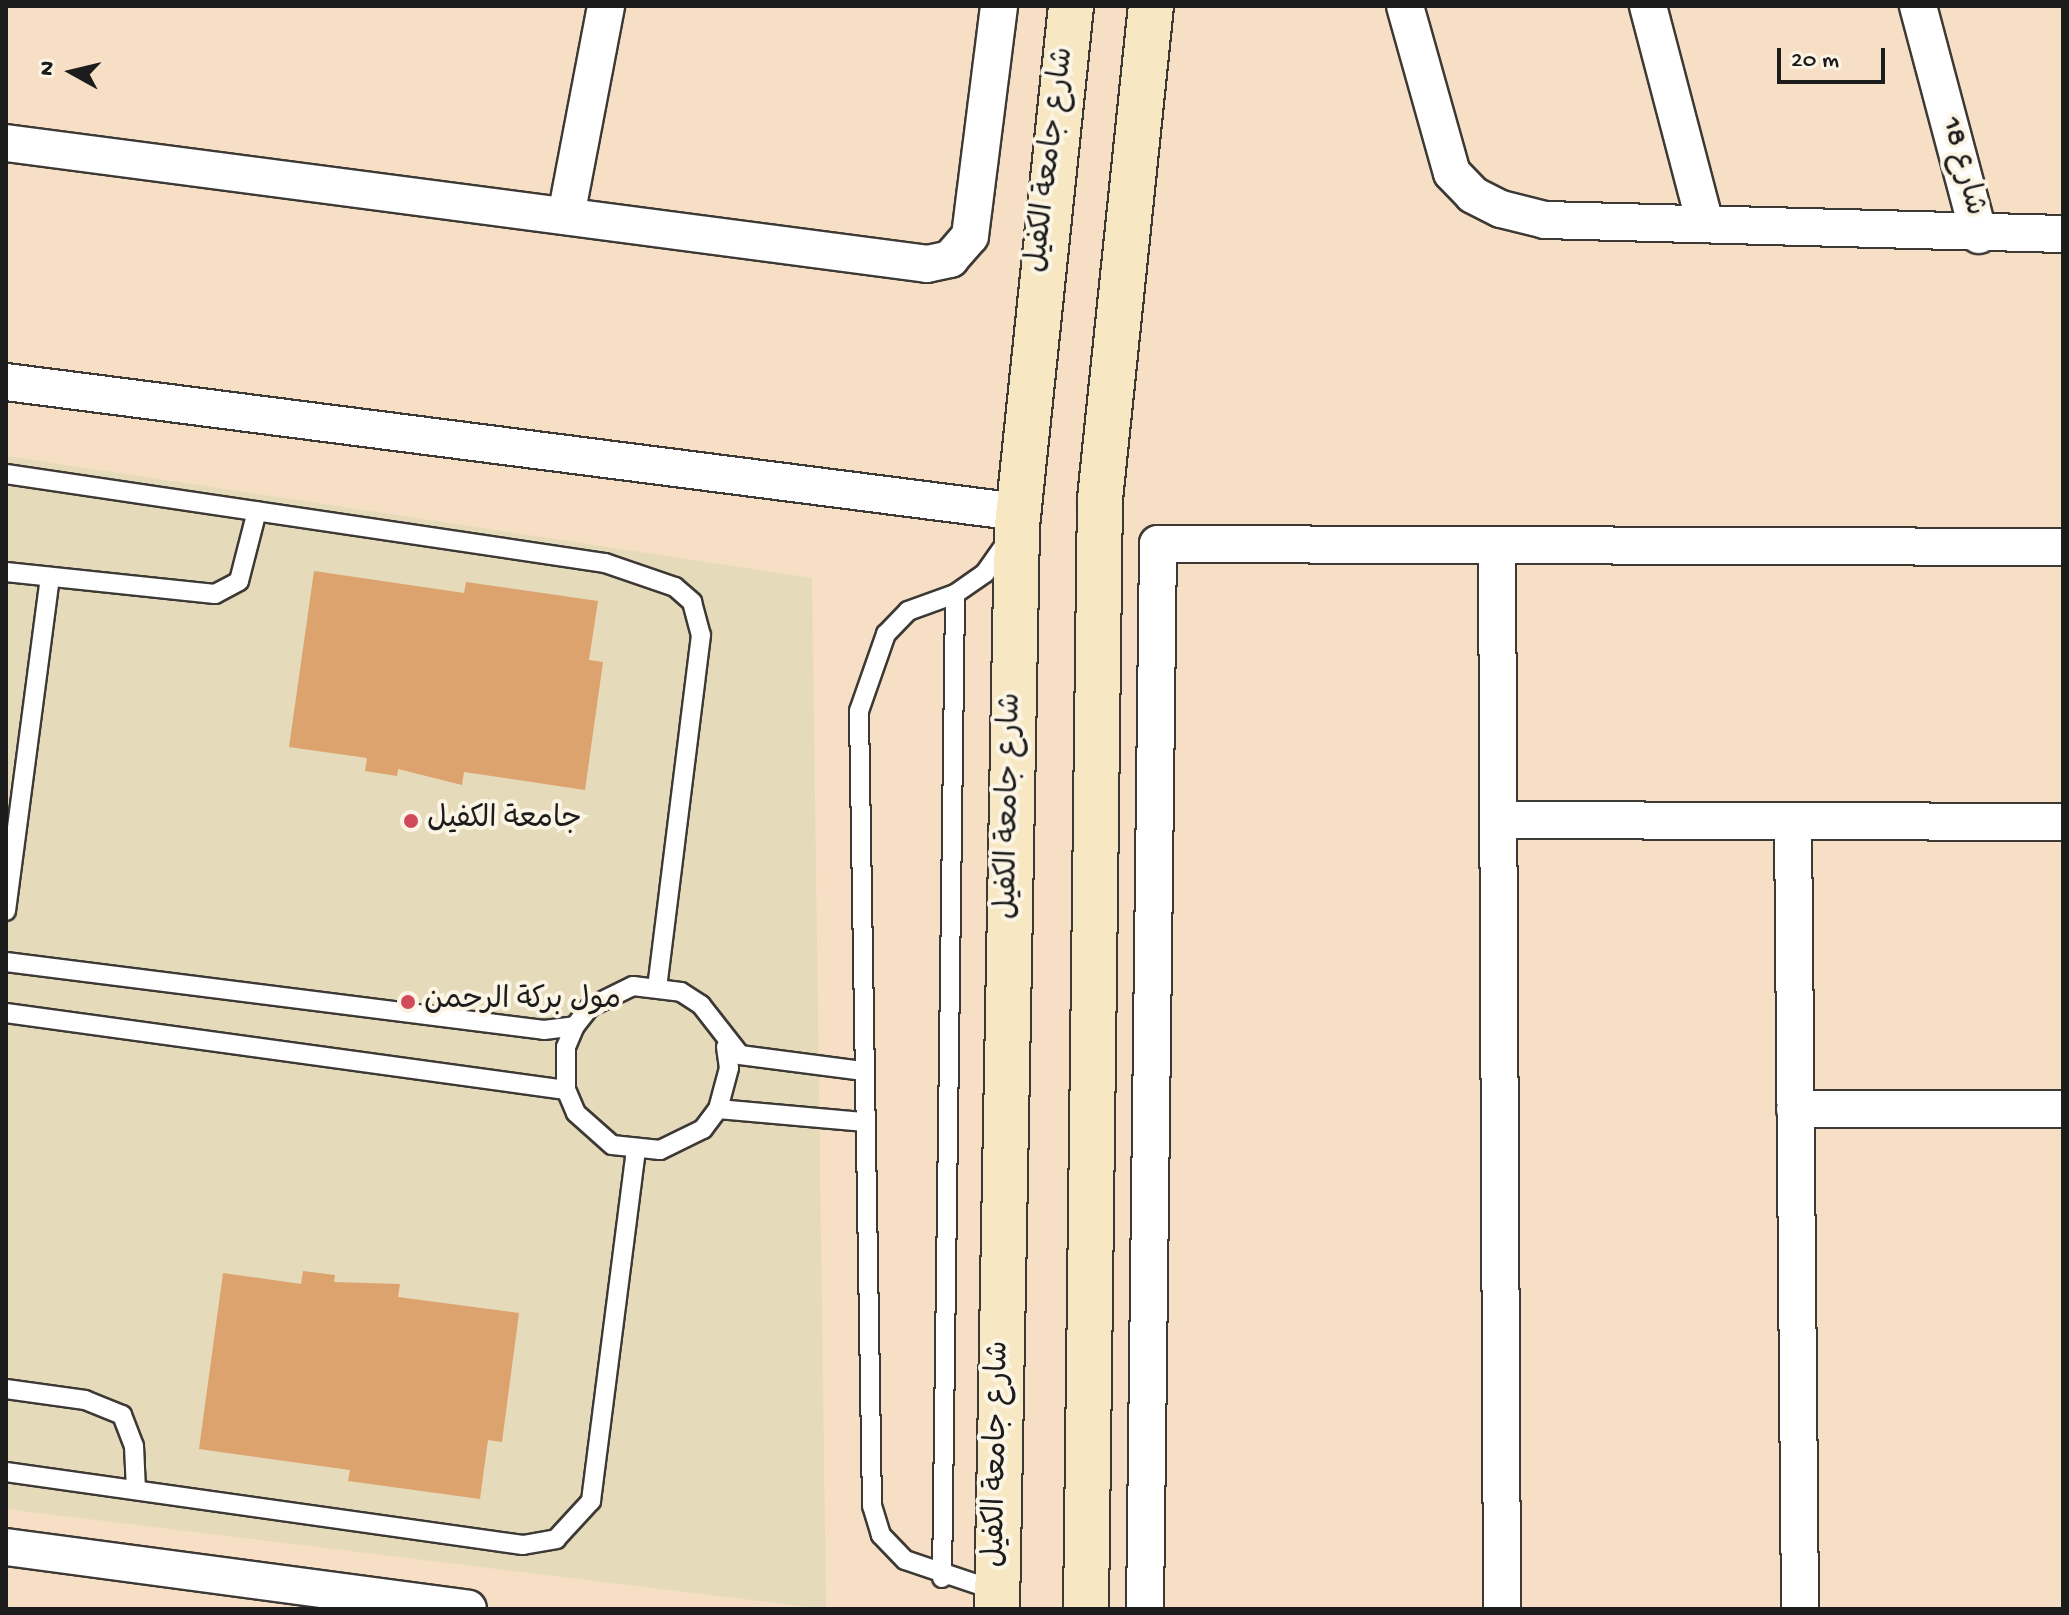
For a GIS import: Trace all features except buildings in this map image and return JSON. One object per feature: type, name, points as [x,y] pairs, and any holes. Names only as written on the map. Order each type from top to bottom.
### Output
[{"type":"main road","name":"شارع جامعة الكفيل","points":[[997,1600],[1018,519],[1071,6]]},
{"type":"main road","points":[[1086,1609],[1097,571],[1116,298],[1151,6]]},
{"type":"street","points":[[566,216],[606,6]]},
{"type":"street","points":[[6,143],[905,262],[950,259],[970,236],[999,6]]},
{"type":"street","points":[[1405,6],[1452,173],[1473,195],[1545,220],[1979,235],[2063,234]]},
{"type":"street","points":[[1648,6],[1705,224]]},
{"type":"street","name":"شارع 18","points":[[1918,6],[1979,235]]},
{"type":"street","points":[[6,382],[1018,519]]},
{"type":"street","points":[[1145,1609],[1158,544],[2063,547]]},
{"type":"street","points":[[1497,545],[1502,1609]]},
{"type":"street","points":[[1498,820],[2063,822]]},
{"type":"street","points":[[1793,821],[1800,1609]]},
{"type":"street","points":[[1795,1109],[2063,1109]]},
{"type":"street","points":[[6,1547],[266,1595],[468,1609]]},
{"type":"lane","points":[[6,474],[636,569],[692,602],[701,635],[657,986]]},
{"type":"lane","points":[[6,572],[201,595],[228,590],[246,564],[257,511]]},
{"type":"lane","points":[[997,1600],[942,1578],[897,1551],[881,1535],[872,1506],[859,711],[886,634],[908,611],[955,594],[985,573],[1018,519]]},
{"type":"lane","points":[[6,911],[50,577]]},
{"type":"lane","points":[[942,1578],[955,594]]},
{"type":"lane","points":[[6,962],[544,1030],[575,1026]]},
{"type":"lane","points":[[657,986],[701,1005],[726,1047],[728,1079],[718,1109],[683,1143],[636,1151],[592,1131],[566,1090],[565,1057],[575,1026],[610,994],[657,986]]},
{"type":"lane","points":[[6,1013],[566,1090]]},
{"type":"lane","points":[[726,1047],[740,1055],[864,1071]]},
{"type":"lane","points":[[718,1109],[865,1122]]},
{"type":"lane","points":[[6,1472],[523,1545],[571,1530],[591,1501],[636,1151]]},
{"type":"lane","points":[[6,1389],[85,1400],[122,1415],[134,1446],[136,1490]]},
{"type":"shaded area","name":"جامعة الكفيل","points":[[6,456],[812,578],[826,1609],[6,1509]]},
{"type":"place","name":"جامعة الكفيل","points":[[411,821]]},
{"type":"place","name":"مول بركة الرحمن","points":[[408,1002]]}]
